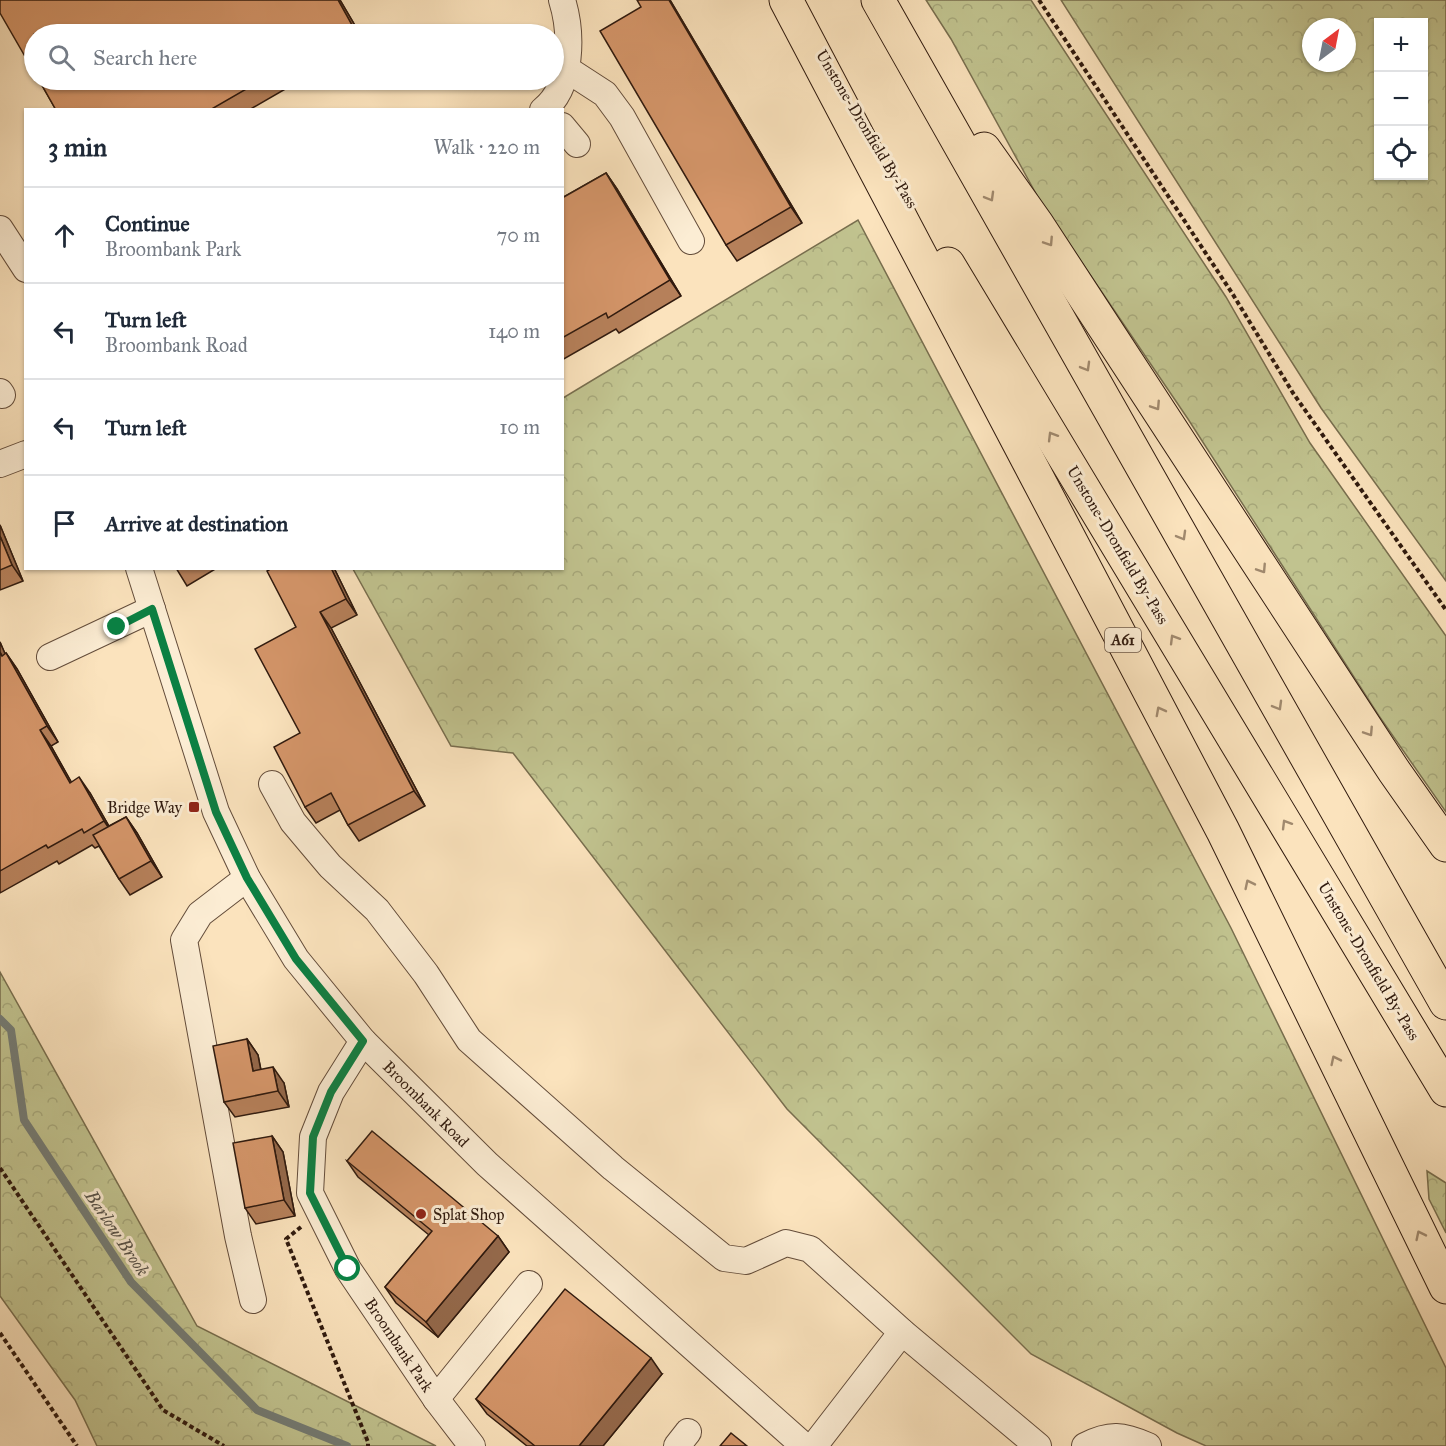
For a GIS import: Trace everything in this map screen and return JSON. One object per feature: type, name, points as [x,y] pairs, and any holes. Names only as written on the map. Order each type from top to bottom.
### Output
[{"type":"highway","name":"Unstone-Dronfield By-Pass","points":[[788,0],[1446,1090]]},
{"type":"highway","name":"A61","points":[[788,0],[1223,831],[1446,1287]]},
{"type":"highway","points":[[880,3],[1037,224],[1394,771],[1446,845]]},
{"type":"highway","points":[[880,3],[1446,1003]]},
{"type":"street","points":[[562,0],[568,19],[568,70],[564,86]]},
{"type":"street","points":[[568,70],[605,94],[622,117],[691,241]]},
{"type":"street","points":[[559,108],[563,90]]},
{"type":"street","points":[[4,243],[24,267]]},
{"type":"street","points":[[0,464],[24,455]]},
{"type":"street","name":"Broombank Road","points":[[140,570],[216,812],[247,878],[296,959],[363,1041],[487,1164],[804,1446]]},
{"type":"street","points":[[50,657],[152,609]]},
{"type":"street","points":[[272,784],[293,822],[330,866],[377,910],[426,974],[469,1040],[613,1168],[724,1258],[746,1262],[786,1243],[810,1249],[902,1332],[1038,1446]]},
{"type":"street","points":[[247,878],[200,914],[184,940],[238,1236],[253,1300]]},
{"type":"street","name":"Broombank Park","points":[[363,1041],[331,1092],[313,1137],[310,1193],[348,1269],[436,1399],[472,1446]]},
{"type":"street","points":[[436,1399],[529,1284]]},
{"type":"street","points":[[814,1446],[902,1332]]},
{"type":"street","points":[[1085,1446],[1107,1436],[1130,1438],[1148,1446]]},
{"type":"path","points":[[1039,0],[1232,293],[1293,393],[1446,610]]},
{"type":"path","points":[[0,1168],[164,1410],[224,1446]]},
{"type":"path","points":[[319,1211],[286,1239],[368,1444]]},
{"type":"path","points":[[0,1333],[77,1446]]},
{"type":"green space","points":[[926,0],[1031,0],[1226,297],[1310,443],[1446,636],[1446,812],[1379,716],[1188,419],[1040,201],[951,39]]},
{"type":"green space","points":[[1061,0],[1446,0],[1446,581],[1321,408]]},
{"type":"green space","points":[[858,220],[1231,928],[1446,1368],[1446,1446],[1206,1446],[1177,1433],[1031,1354],[787,1109],[513,753],[451,746],[354,570],[564,570],[564,397]]},
{"type":"green space","points":[[0,972],[197,1326],[436,1446],[97,1446],[75,1400],[0,1296]]},
{"type":"green space","points":[[1427,1171],[1446,1183],[1446,1233],[1429,1199]]},
{"type":"building","points":[[0,0],[338,0],[351,24],[24,24],[24,55],[0,13]]},
{"type":"building","points":[[637,0],[669,0],[791,207],[726,245],[600,31],[641,7]]},
{"type":"building","points":[[45,90],[245,90],[213,108],[55,108]]},
{"type":"building","points":[[606,173],[670,280],[608,318],[606,313],[564,337],[564,197]]},
{"type":"building","points":[[0,536],[12,565],[0,570]]},
{"type":"building","points":[[332,570],[346,599],[320,612],[414,791],[348,825],[331,793],[305,807],[274,747],[300,733],[255,649],[296,627],[267,571]]},
{"type":"building","points":[[0,652],[2,656],[6,653],[47,726],[40,730],[70,783],[79,777],[104,821],[84,833],[82,829],[48,848],[46,845],[0,871]]},
{"type":"building","points":[[126,817],[151,861],[119,879],[93,835]]},
{"type":"building","points":[[247,1039],[253,1071],[273,1067],[278,1091],[224,1102],[213,1046]]},
{"type":"building","points":[[372,1131],[498,1236],[426,1322],[385,1287],[432,1231],[347,1161]]},
{"type":"building","points":[[272,1136],[284,1200],[245,1208],[233,1143]]},
{"type":"building","points":[[565,1289],[651,1358],[579,1446],[535,1446],[476,1399]]},
{"type":"building","points":[[731,1433],[747,1446],[720,1446]]},
{"type":"waterway","name":"Barlow Brook","points":[[0,1019],[11,1030],[24,1120],[131,1282],[257,1410],[347,1446]]},
{"type":"place","name":"Bridge Way","points":[[194,807]]},
{"type":"place","name":"Splat Shop","points":[[421,1214]]},
{"type":"route","points":[[117,627],[152,609],[216,812],[247,878],[296,959],[363,1041],[331,1092],[313,1137],[310,1193],[348,1269]]}]
